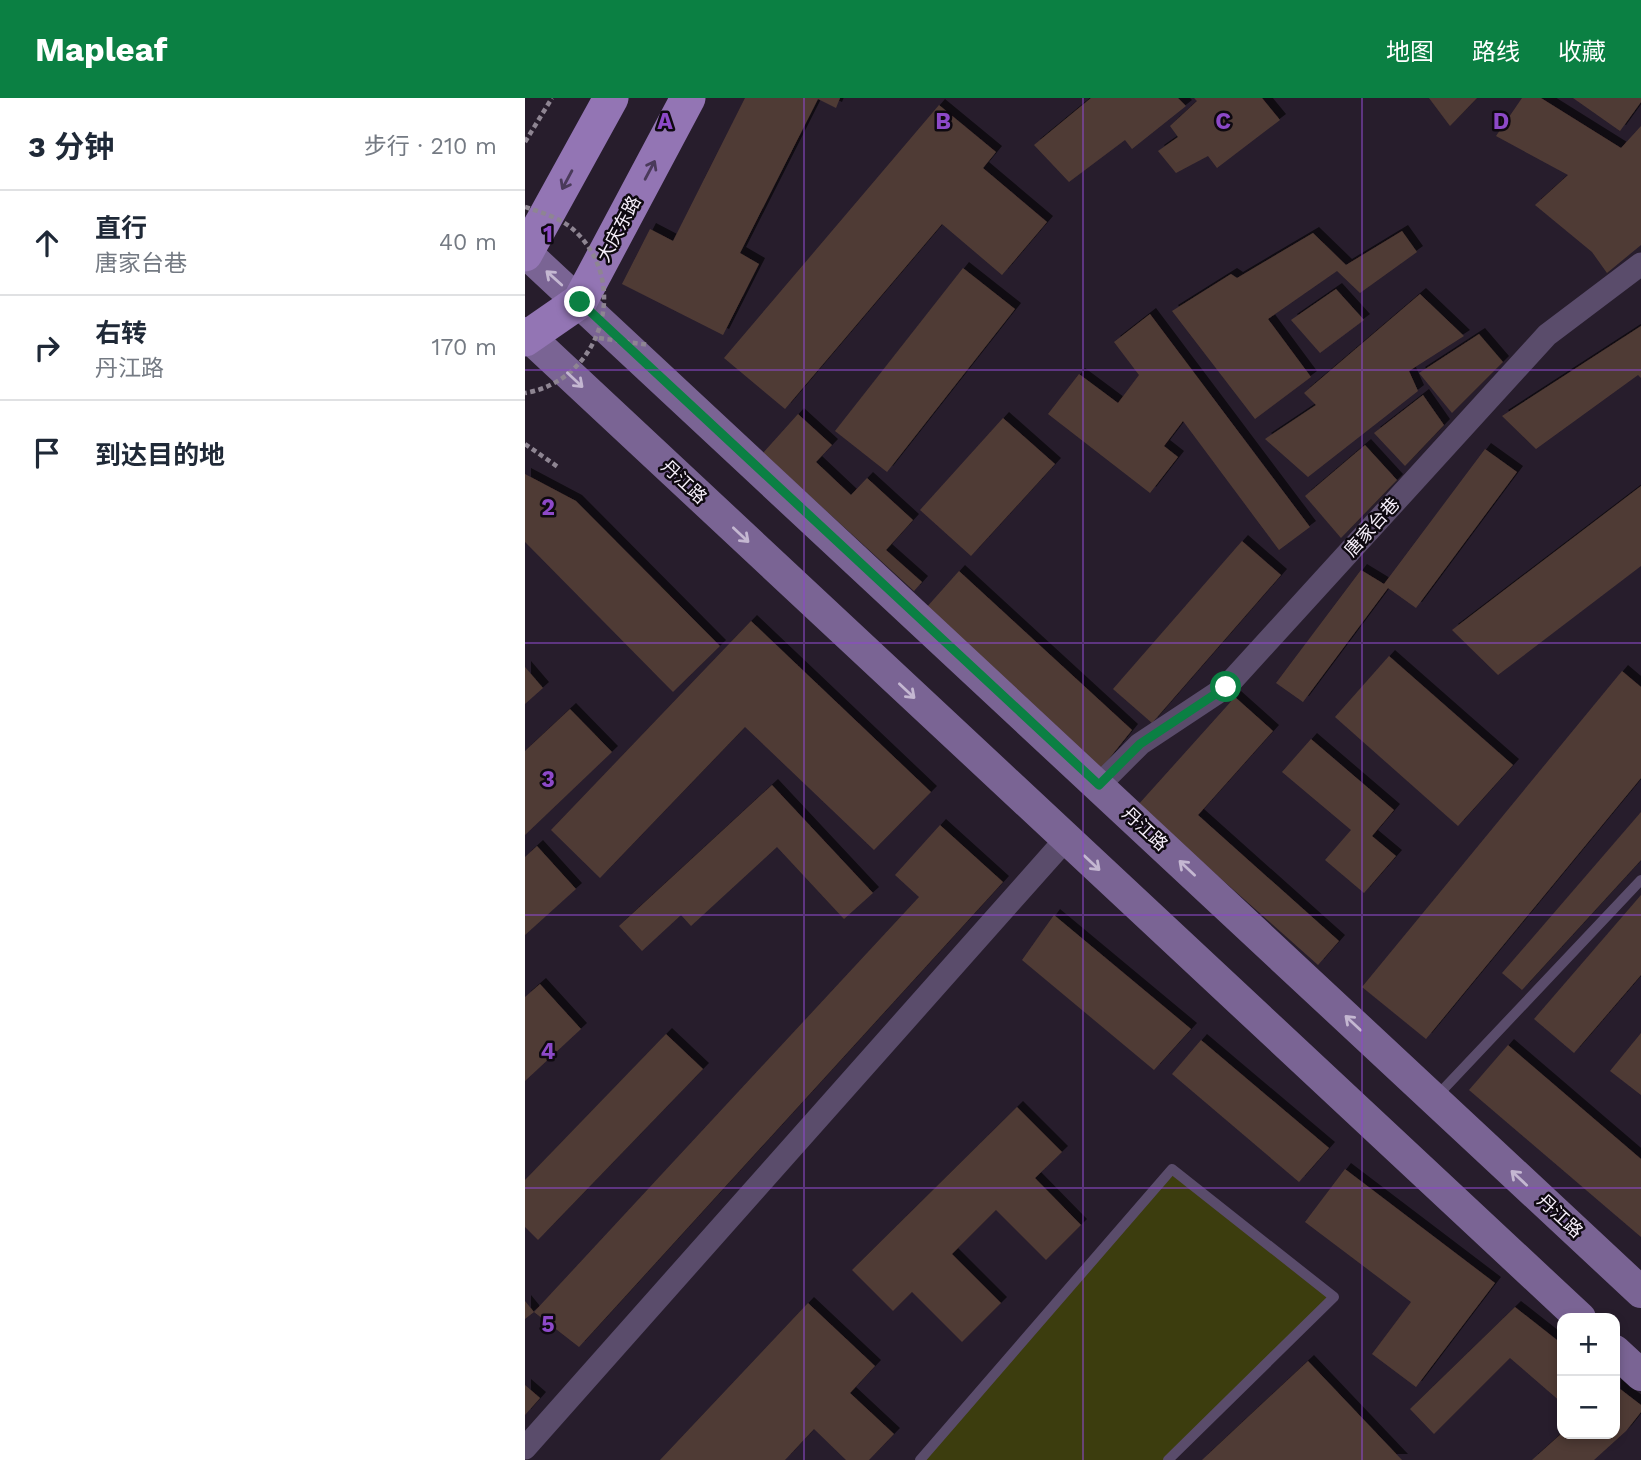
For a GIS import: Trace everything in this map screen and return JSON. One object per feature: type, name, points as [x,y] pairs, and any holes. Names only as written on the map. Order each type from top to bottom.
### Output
[{"type":"main road","points":[[525,253],[611,98]]},
{"type":"main road","name":"大庆东路","points":[[526,336],[580,302],[688,98]]},
{"type":"main road","name":"丹江路","points":[[525,253],[1641,1292]]},
{"type":"main road","name":"丹江路","points":[[526,336],[1575,1313]]},
{"type":"main road","points":[[1620,1356],[1641,1375]]},
{"type":"street","name":"唐家台巷","points":[[1099,785],[1140,744],[1226,687],[1547,335],[1641,264]]},
{"type":"street","points":[[525,1448],[1066,838]]},
{"type":"lane","points":[[1434,1099],[1641,880]]},
{"type":"lane","points":[[920,1460],[1173,1169],[1334,1297],[1168,1460]]},
{"type":"path","points":[[525,142],[552,98]]},
{"type":"path","points":[[525,207],[551,215],[578,233],[596,260],[605,290],[603,322],[591,352],[569,375],[541,390],[525,393]]},
{"type":"path","points":[[599,338],[649,345]]},
{"type":"path","points":[[525,444],[558,467]]},
{"type":"shaded area","points":[[1172,1169],[1334,1297],[1168,1460],[920,1460]]},
{"type":"building","points":[[745,98],[840,98],[836,108],[818,99],[740,253],[759,264],[723,335],[622,284],[650,229],[673,241]]},
{"type":"building","points":[[1091,98],[1178,98],[1186,106],[1132,149],[1125,140],[1069,182],[1034,145]]},
{"type":"building","points":[[1194,98],[1262,98],[1280,120],[1217,168],[1208,156],[1176,173],[1158,151],[1178,137],[1170,126],[1197,101]]},
{"type":"building","points":[[1429,98],[1477,98],[1450,126]]},
{"type":"building","points":[[1522,98],[1541,98],[1621,148],[1641,126],[1641,245],[1607,273],[1592,252],[1535,205],[1568,175],[1496,136]]},
{"type":"building","points":[[1573,98],[1641,98],[1641,102],[1620,131]]},
{"type":"building","points":[[939,105],[996,152],[983,168],[1047,222],[1002,275],[942,224],[785,409],[724,358]]},
{"type":"building","points":[[1402,231],[1417,252],[1360,293],[1337,271],[1268,319],[1311,377],[1255,419],[1172,311],[1231,274],[1237,278],[1313,233],[1346,265]]},
{"type":"building","points":[[963,268],[1015,309],[887,472],[835,431]]},
{"type":"building","points":[[1336,289],[1364,320],[1320,353],[1291,320]]},
{"type":"building","points":[[1420,294],[1464,336],[1409,371],[1418,391],[1308,477],[1265,439],[1316,405],[1304,393]]},
{"type":"building","points":[[1150,314],[1310,527],[1279,550],[1183,421],[1164,446],[1178,457],[1150,493],[1048,414],[1079,374],[1118,403],[1139,375],[1114,342]]},
{"type":"building","points":[[1641,326],[1641,378],[1638,375],[1536,449],[1502,416]]},
{"type":"building","points":[[1479,334],[1503,362],[1452,413],[1419,373]]},
{"type":"building","points":[[1423,395],[1444,425],[1405,466],[1374,433]]},
{"type":"building","points":[[798,414],[832,445],[816,462],[851,495],[867,478],[913,520],[886,550],[922,582],[914,591],[763,453]]},
{"type":"building","points":[[1003,418],[1055,464],[971,556],[920,510]]},
{"type":"building","points":[[1365,445],[1397,480],[1341,538],[1305,496]]},
{"type":"building","points":[[1485,449],[1517,472],[1416,608],[1388,588],[1303,702],[1276,683],[1361,570],[1384,584]]},
{"type":"building","points":[[525,474],[576,501],[720,646],[673,692],[525,542]]},
{"type":"building","points":[[1641,486],[1641,566],[1498,675],[1452,630]]},
{"type":"building","points":[[1242,541],[1281,575],[1152,723],[1113,689]]},
{"type":"building","points":[[959,571],[1132,730],[1100,770],[926,608]]},
{"type":"building","points":[[751,621],[931,792],[874,850],[745,727],[600,878],[551,830]]},
{"type":"building","points":[[1389,656],[1513,765],[1458,826],[1335,717]]},
{"type":"building","points":[[525,667],[543,688],[525,704]]},
{"type":"building","points":[[1622,671],[1641,687],[1641,778],[1426,1039],[1362,987]]},
{"type":"building","points":[[1235,697],[1273,731],[1198,815],[1339,941],[1318,965],[1138,805]]},
{"type":"building","points":[[570,709],[612,752],[525,835],[525,751]]},
{"type":"building","points":[[1311,739],[1394,810],[1372,836],[1396,856],[1364,893],[1325,860],[1351,830],[1282,772]]},
{"type":"building","points":[[772,785],[873,893],[844,919],[777,847],[691,926],[681,915],[642,951],[619,926]]},
{"type":"building","points":[[1641,812],[1641,860],[1522,990],[1502,973]]},
{"type":"building","points":[[940,825],[1003,882],[579,1347],[534,1312],[919,897],[895,875]]},
{"type":"building","points":[[537,846],[576,889],[525,935],[525,857]]},
{"type":"building","points":[[1641,895],[1641,975],[1574,1053],[1534,1019]]},
{"type":"building","points":[[1054,915],[1191,1029],[1154,1070],[1022,960]]},
{"type":"building","points":[[540,984],[581,1029],[525,1081],[525,997]]},
{"type":"building","points":[[1641,1033],[1641,1095],[1610,1071]]},
{"type":"building","points":[[666,1034],[703,1069],[538,1240],[525,1227],[525,1180]]},
{"type":"building","points":[[1201,1040],[1329,1148],[1299,1182],[1172,1074]]},
{"type":"building","points":[[1508,1045],[1641,1159],[1641,1237],[1469,1090]]},
{"type":"building","points":[[1017,1107],[1062,1152],[1035,1178],[1081,1225],[1046,1260],[996,1210],[952,1254],[1001,1303],[962,1342],[912,1292],[893,1311],[852,1270]]},
{"type":"building","points":[[1345,1169],[1495,1283],[1416,1387],[1372,1354],[1411,1302],[1305,1222]]},
{"type":"building","points":[[525,1301],[534,1312],[525,1319]]},
{"type":"building","points":[[808,1303],[875,1366],[850,1393],[894,1434],[869,1460],[846,1460],[814,1429],[785,1460],[660,1460]]},
{"type":"building","points":[[1515,1307],[1557,1340],[1557,1399],[1510,1358],[1434,1434],[1410,1409]]},
{"type":"building","points":[[1308,1361],[1402,1460],[1202,1460]]},
{"type":"building","points":[[525,1385],[540,1398],[525,1415]]},
{"type":"building","points":[[1620,1389],[1641,1405],[1641,1412],[1620,1436]]},
{"type":"building","points":[[1557,1438],[1617,1439],[1594,1460],[1532,1460]]},
{"type":"route","points":[[580,302],[1099,785],[1140,744],[1226,687]]}]
